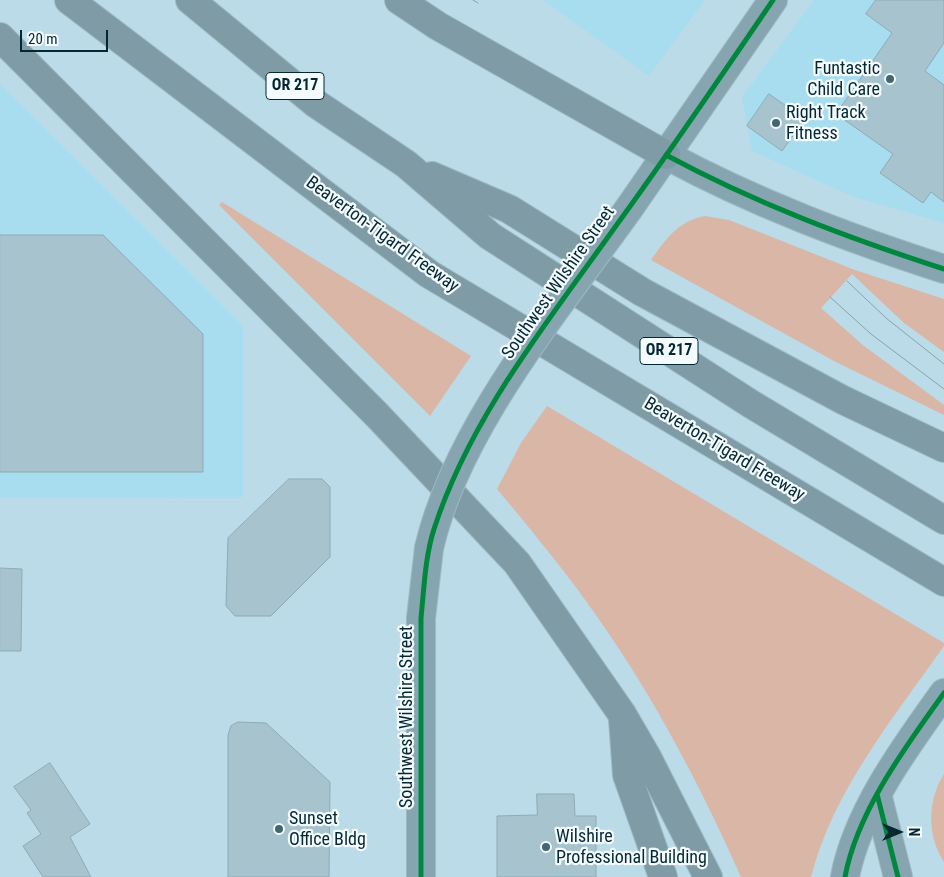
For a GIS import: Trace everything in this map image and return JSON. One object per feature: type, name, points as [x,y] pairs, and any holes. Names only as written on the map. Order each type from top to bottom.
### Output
[{"type":"highway","name":"Beaverton-Tigard Freeway","points":[[69,0],[429,274],[944,582]]},
{"type":"highway","name":"OR 217","points":[[190,0],[315,103],[406,164],[490,236],[751,404],[944,520]]},
{"type":"highway","points":[[399,0],[438,26],[666,155]]},
{"type":"highway","points":[[0,38],[377,415],[517,564],[622,714],[647,757],[708,877]]},
{"type":"highway","points":[[406,164],[509,209],[642,292],[843,400],[944,448]]},
{"type":"highway","points":[[622,714],[627,775],[663,877]]},
{"type":"street","name":"Southwest Wilshire Street","points":[[420,877],[421,618],[429,548],[434,529],[452,483],[488,411],[516,367],[630,207],[773,0]]},
{"type":"street","points":[[666,155],[718,183],[776,208],[843,235],[944,269]]},
{"type":"street","points":[[845,877],[858,831],[877,794],[941,696]]},
{"type":"street","points":[[877,794],[898,877]]},
{"type":"shaded area","points":[[543,0],[705,0],[649,76]]},
{"type":"shaded area","points":[[814,0],[944,0],[944,223],[854,197],[752,151],[742,97]]},
{"type":"shaded area","points":[[0,84],[243,326],[243,497],[0,498]]},
{"type":"shaded area","points":[[222,202],[471,356],[430,416],[219,205]]},
{"type":"shaded area","points":[[705,216],[729,220],[855,270],[944,299],[944,352],[904,323],[852,274],[821,308],[864,346],[944,405],[944,415],[834,361],[651,260],[668,238],[680,227],[696,218]]},
{"type":"shaded area","points":[[547,406],[944,643],[944,646],[867,756],[850,785],[821,845],[811,877],[741,877],[710,810],[676,744],[639,680],[574,585],[497,489],[521,443]]},
{"type":"shaded area","points":[[944,774],[944,862],[934,841],[931,818],[934,795]]},
{"type":"building","points":[[876,0],[944,0],[944,43],[925,71],[944,85],[944,202],[931,192],[923,203],[880,173],[893,154],[836,114],[892,33],[866,14]]},
{"type":"building","name":"Right Track Fitness","points":[[769,94],[805,119],[782,151],[747,126]]},
{"type":"building","points":[[0,235],[103,235],[203,334],[203,472],[0,472]]},
{"type":"building","points":[[289,479],[322,479],[330,487],[330,557],[271,616],[235,616],[226,606],[228,538]]},
{"type":"building","points":[[0,568],[22,569],[21,651],[0,651]]},
{"type":"building","name":"Sunset Office Bldg","points":[[238,722],[266,723],[330,782],[329,877],[228,877],[228,735],[231,726]]},
{"type":"building","points":[[50,763],[90,824],[70,837],[91,877],[43,877],[23,846],[41,834],[27,813],[31,810],[14,787]]},
{"type":"building","name":"Wilshire Professional Building","points":[[537,794],[574,794],[575,816],[596,816],[596,877],[497,877],[497,816],[537,815]]},
{"type":"tram line","points":[[473,0],[478,3]]},
{"type":"tram line","points":[[847,281],[886,318],[944,364]]},
{"type":"tram line","points":[[830,297],[871,334],[944,389]]},
{"type":"cycle path","points":[[421,877],[421,618],[425,573],[431,540],[450,487],[469,447],[514,369],[638,196],[773,0]]},
{"type":"cycle path","points":[[666,155],[733,189],[802,218],[944,269]]},
{"type":"cycle path","points":[[845,877],[860,828],[872,804],[899,757],[944,693]]},
{"type":"cycle path","points":[[877,794],[898,877]]},
{"type":"place","name":"Funtastic Child Care","points":[[890,79]]},
{"type":"place","name":"Right Track Fitness","points":[[776,123]]},
{"type":"place","name":"Sunset Office Bldg","points":[[279,829]]},
{"type":"place","name":"Wilshire Professional Building","points":[[546,847]]}]
